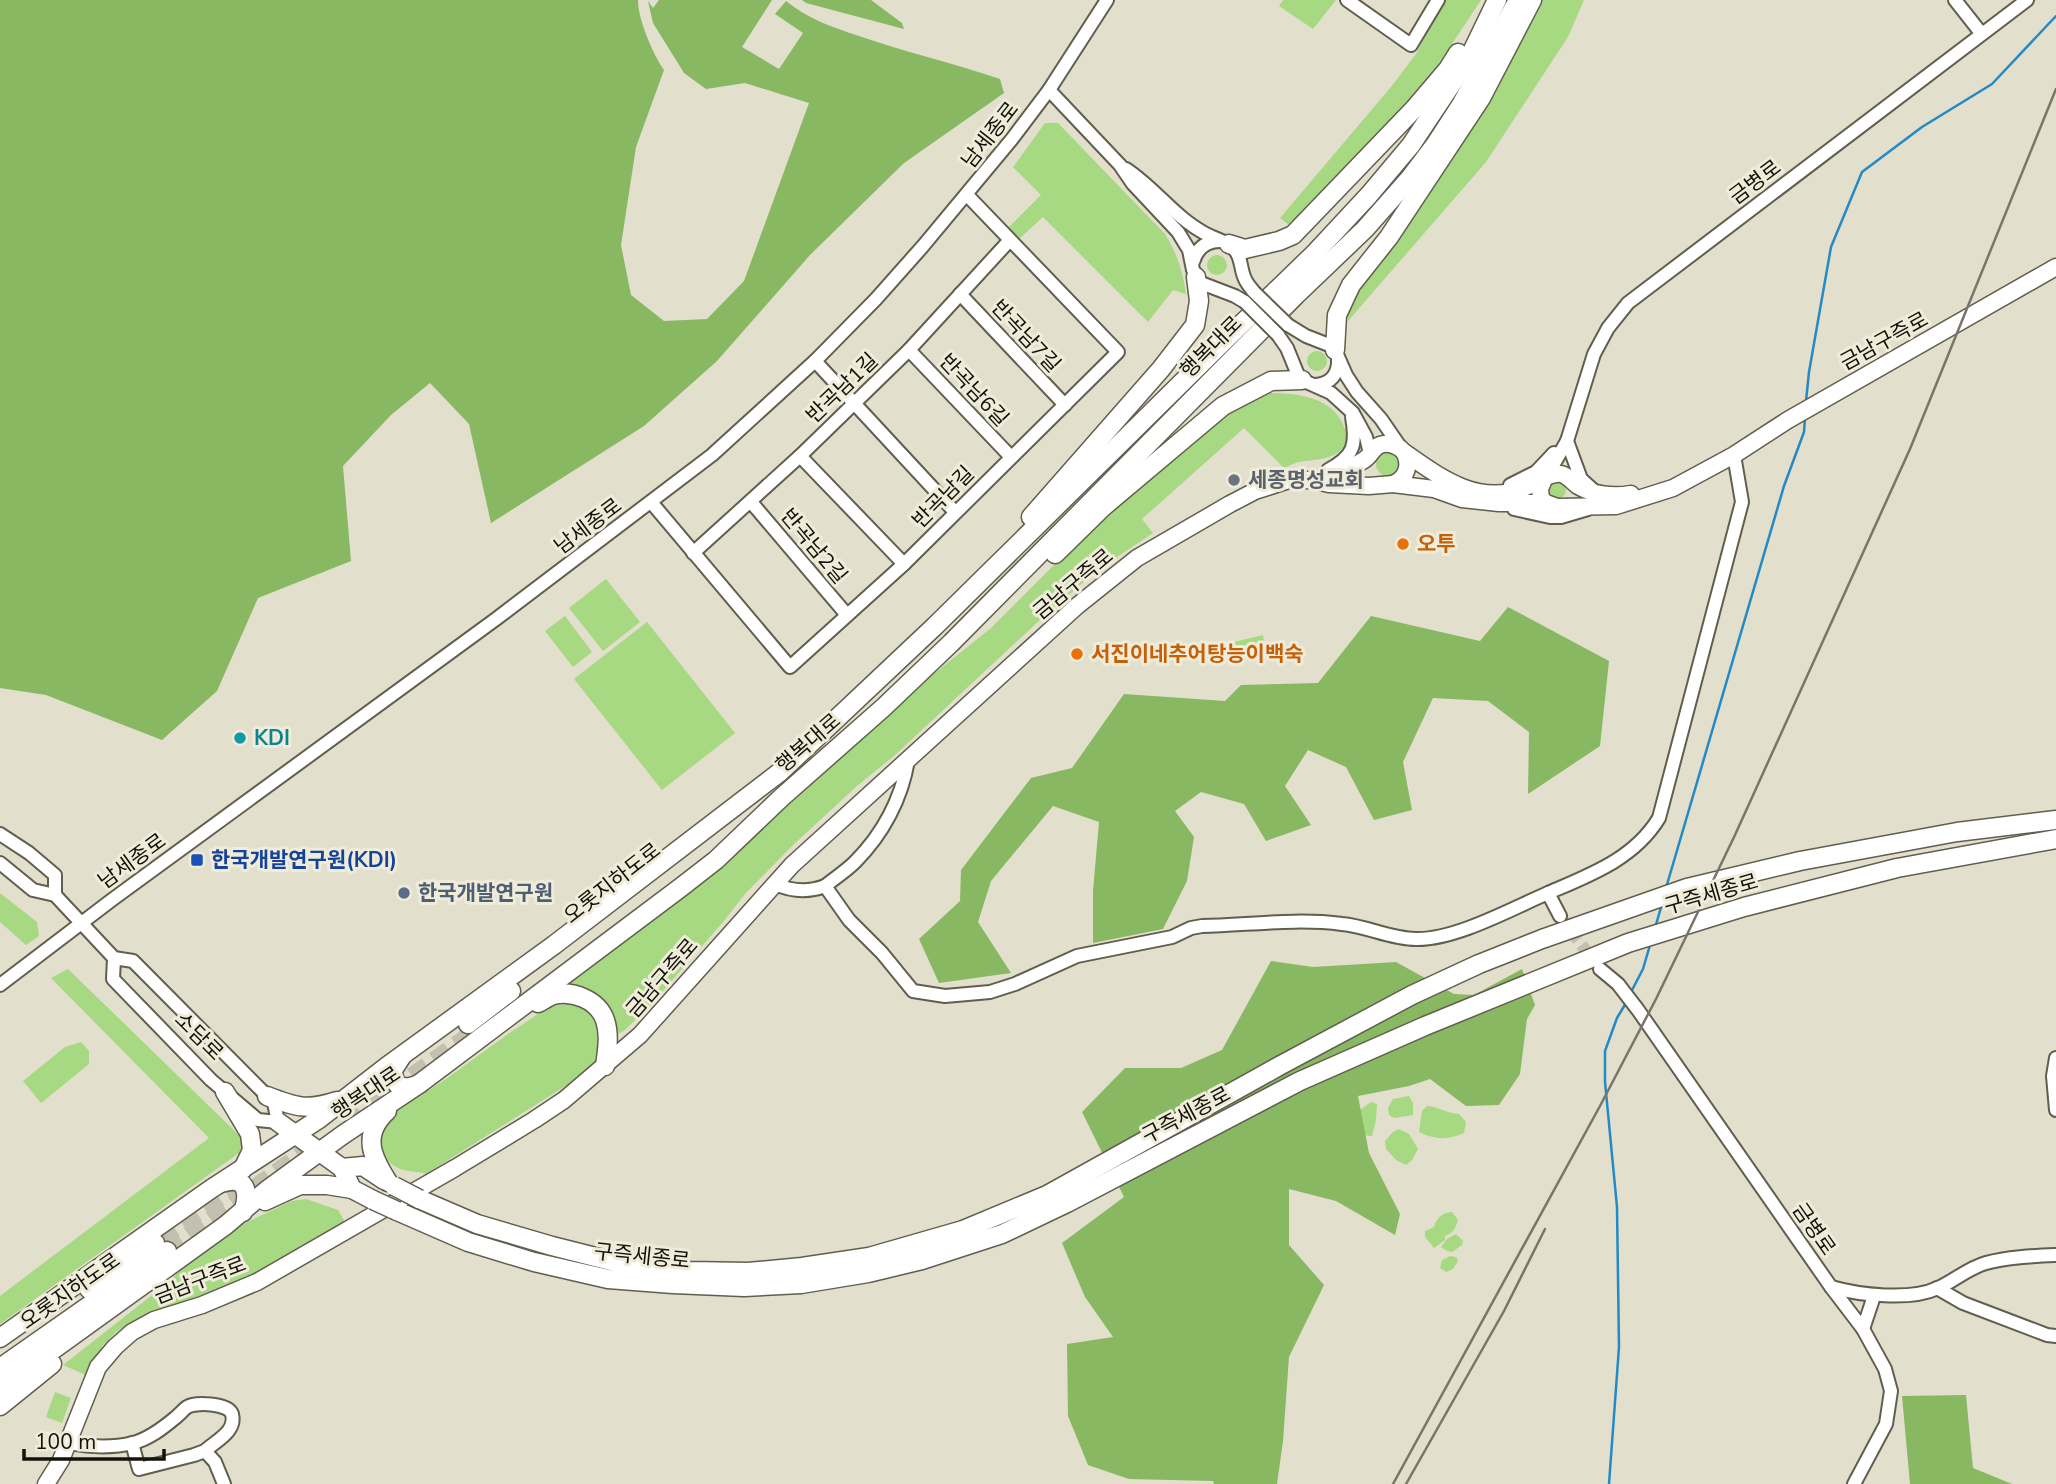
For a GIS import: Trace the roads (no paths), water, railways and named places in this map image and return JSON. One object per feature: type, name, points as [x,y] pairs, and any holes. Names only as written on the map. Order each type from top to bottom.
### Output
[{"type":"highway","points":[[1225,243],[1245,249],[1261,246],[1293,235],[1303,226],[1448,69],[1495,0]]},
{"type":"highway","name":"행복대로","points":[[0,1338],[217,1184],[319,1119],[554,945],[780,772],[935,626],[1317,252],[1410,145],[1469,58],[1495,0]]},
{"type":"highway","name":"행복대로","points":[[0,1388],[243,1212],[267,1190],[419,1084],[716,860],[782,797],[884,707],[951,643],[1266,324],[1365,229],[1435,145],[1461,105],[1518,0]]},
{"type":"highway","points":[[1336,353],[1337,315],[1350,285],[1388,237],[1480,98],[1532,0]]},
{"type":"highway","points":[[935,626],[988,562],[1161,369],[1195,325],[1199,301],[1195,270]]},
{"type":"highway","points":[[951,643],[999,608],[1103,507],[1223,406],[1271,381],[1309,383]]},
{"type":"highway","name":"오롯지하도로","points":[[780,772],[674,864],[471,1028],[575,959],[782,797]]},
{"type":"highway","name":"구즉세종로","points":[[319,1153],[342,1168],[363,1166],[419,1199],[477,1224],[552,1246],[627,1263],[688,1271],[748,1272],[869,1257],[963,1230],[1047,1195],[1412,995],[1479,964],[1636,905],[1687,888],[1800,861],[1994,827],[2056,820]]},
{"type":"highway","name":"구즉세종로","points":[[352,1189],[468,1242],[534,1262],[608,1279],[744,1287],[801,1284],[868,1273],[922,1261],[1002,1234],[1300,1082],[1425,1026],[1628,943],[1744,906],[1897,868],[2056,839]]},
{"type":"highway","points":[[495,1027],[551,996],[578,996],[596,1006],[605,1019],[608,1042],[605,1066]]},
{"type":"highway","points":[[402,1056],[393,1070],[396,1083],[408,1088],[419,1084]]},
{"type":"highway","points":[[391,1184],[371,1152],[373,1131],[381,1116],[419,1084]]},
{"type":"highway","points":[[225,1091],[250,1134],[252,1150],[243,1169]]},
{"type":"highway","points":[[267,1096],[294,1107],[319,1107],[347,1097]]},
{"type":"highway","name":"소담로","points":[[278,1122],[319,1153]]},
{"type":"highway","points":[[342,1168],[352,1189]]},
{"type":"highway","points":[[217,1184],[234,1180],[243,1185],[247,1201],[243,1212]]},
{"type":"highway","points":[[243,1212],[300,1185],[352,1189]]},
{"type":"highway","name":"오롯지하도로","points":[[0,1351],[164,1245],[0,1368]]},
{"type":"highway","points":[[0,1406],[71,1348],[93,1320]]},
{"type":"main road","name":"금남구즉로","points":[[1563,506],[1594,500],[1616,506],[1673,488],[2056,267]]},
{"type":"main road","name":"금남구즉로","points":[[1312,480],[1347,470],[1369,456],[1380,445],[1386,444],[1393,444],[1464,494],[1505,494],[1547,477]]},
{"type":"main road","points":[[1369,456],[1369,474],[1379,483],[1389,484],[1404,477],[1407,470],[1407,457],[1402,450]]},
{"type":"main road","points":[[1560,474],[1571,481],[1574,492],[1572,498],[1563,506],[1546,503],[1540,494],[1539,489],[1547,477],[1560,474]]},
{"type":"main road","name":"금남구즉로","points":[[46,1484],[69,1443],[98,1367],[132,1332],[154,1320],[216,1300],[268,1275],[363,1222],[564,1100],[640,1035],[802,856],[1077,606],[1137,558],[1255,491],[1289,480],[1369,486],[1389,484],[1464,494],[1499,503],[1546,503]]},
{"type":"main road","name":"금남구즉로","points":[[1571,481],[1594,500]]},
{"type":"street","name":"남세종로","points":[[0,985],[476,634],[712,455],[816,361],[876,299],[967,195],[1049,90],[1107,0]]},
{"type":"street","points":[[1352,2],[1411,45],[1438,0]]},
{"type":"street","points":[[1955,0],[1981,33]]},
{"type":"street","name":"금병로","points":[[1567,441],[1594,354],[1608,328],[1628,303],[2027,0]]},
{"type":"street","points":[[1049,90],[1120,165],[1133,184],[1178,232],[1189,250],[1195,270],[1208,287],[1235,296],[1249,297],[1306,336],[1329,345],[1357,392],[1381,419],[1402,450]]},
{"type":"street","points":[[1120,165],[1140,178],[1189,223],[1204,234],[1225,243],[1239,257],[1249,297],[1287,348],[1298,375],[1331,393],[1350,410],[1366,437],[1369,456]]},
{"type":"street","name":"반곡남길","points":[[651,502],[790,667],[904,564],[1118,352],[967,195]]},
{"type":"street","name":"반곡남1길","points":[[692,553],[751,502],[909,350],[1009,241]]},
{"type":"street","points":[[1195,270],[1200,248],[1206,243],[1225,243]]},
{"type":"street","name":"반곡남7길","points":[[960,294],[1065,405]]},
{"type":"street","name":"반곡남6길","points":[[909,350],[1011,457]]},
{"type":"street","points":[[1309,383],[1328,382],[1334,377],[1337,371],[1336,353]]},
{"type":"street","points":[[816,361],[955,512]]},
{"type":"street","points":[[1312,480],[1342,462],[1352,450],[1355,436],[1350,410]]},
{"type":"street","points":[[1381,419],[1438,475]]},
{"type":"street","points":[[1547,477],[1567,441]]},
{"type":"street","points":[[1567,441],[1571,481]]},
{"type":"street","points":[[1464,494],[1499,488],[1525,479],[1536,472],[1567,441]]},
{"type":"street","points":[[1464,494],[1499,508],[1521,509],[1550,517],[1561,517],[1594,500],[1581,479],[1567,441]]},
{"type":"street","points":[[825,886],[849,920],[882,953],[913,992],[945,996],[990,992],[1015,984],[1077,956],[1172,937],[1202,926],[1344,924],[1381,934],[1417,939],[1448,934],[1594,873],[1628,853],[1649,834],[1659,817],[1742,502],[1734,455]]},
{"type":"street","points":[[800,456],[904,564]]},
{"type":"street","name":"반곡남2길","points":[[751,502],[847,615]]},
{"type":"street","points":[[775,884],[789,890],[817,889],[825,886],[854,863],[886,823],[905,781],[908,760]]},
{"type":"street","name":"소담로","points":[[0,834],[55,875],[55,895]]},
{"type":"street","name":"소담로","points":[[0,863],[33,890],[55,895],[114,958],[134,961],[275,1103],[278,1122],[258,1119],[211,1080],[113,979],[114,958]]},
{"type":"street","points":[[1548,893],[1560,916]]},
{"type":"street","name":"금병로","points":[[1600,969],[1618,984],[1638,1010],[1863,1329],[1885,1369],[1891,1391],[1886,1424],[1854,1484]]},
{"type":"street","points":[[2056,1058],[2053,1076],[2056,1110]]},
{"type":"street","points":[[1831,1287],[1874,1296],[1921,1292],[1937,1288],[1984,1263],[2056,1255]]},
{"type":"street","points":[[1937,1288],[1964,1303],[2056,1336]]},
{"type":"street","points":[[1863,1329],[1874,1296]]},
{"type":"street","points":[[69,1443],[89,1447],[132,1443],[162,1429],[188,1406],[224,1406],[233,1416],[231,1427],[223,1437],[205,1451],[194,1455],[139,1469],[132,1443]]},
{"type":"street","points":[[205,1451],[215,1462],[224,1484]]},
{"type":"waterway","points":[[1806,401],[1831,247],[1862,172],[1922,127],[1992,84],[2056,16]]},
{"type":"waterway","points":[[1666,888],[1784,486],[1804,432],[1805,418]]},
{"type":"waterway","points":[[1655,928],[1662,904]]},
{"type":"waterway","points":[[1630,994],[1643,969],[1650,945]]},
{"type":"waterway","points":[[1609,1484],[1619,1347],[1617,1207],[1605,1082],[1605,1051],[1617,1018],[1626,1003]]},
{"type":"tunnel","points":[[1560,916],[1595,963]]},
{"type":"tunnel","points":[[346,1123],[472,1034]]},
{"type":"tunnel","points":[[167,1251],[315,1145]]},
{"type":"tunnel","points":[[160,1239],[247,1178]]},
{"type":"railway","points":[[1393,1484],[1600,1106],[1656,999],[1735,835],[1910,449],[2056,89]]},
{"type":"railway","points":[[1406,1484],[1504,1311],[1545,1229]]},
{"type":"place","name":"세종명성교회","points":[[1234,480]]},
{"type":"place","name":"오투","points":[[1403,544]]},
{"type":"place","name":"서진이네추어탕능이백숙","points":[[1077,654]]},
{"type":"place","name":"KDI","points":[[240,738]]},
{"type":"place","name":"한국개발연구원(KDI)","points":[[197,860]]},
{"type":"place","name":"한국개발연구원","points":[[404,893]]}]
